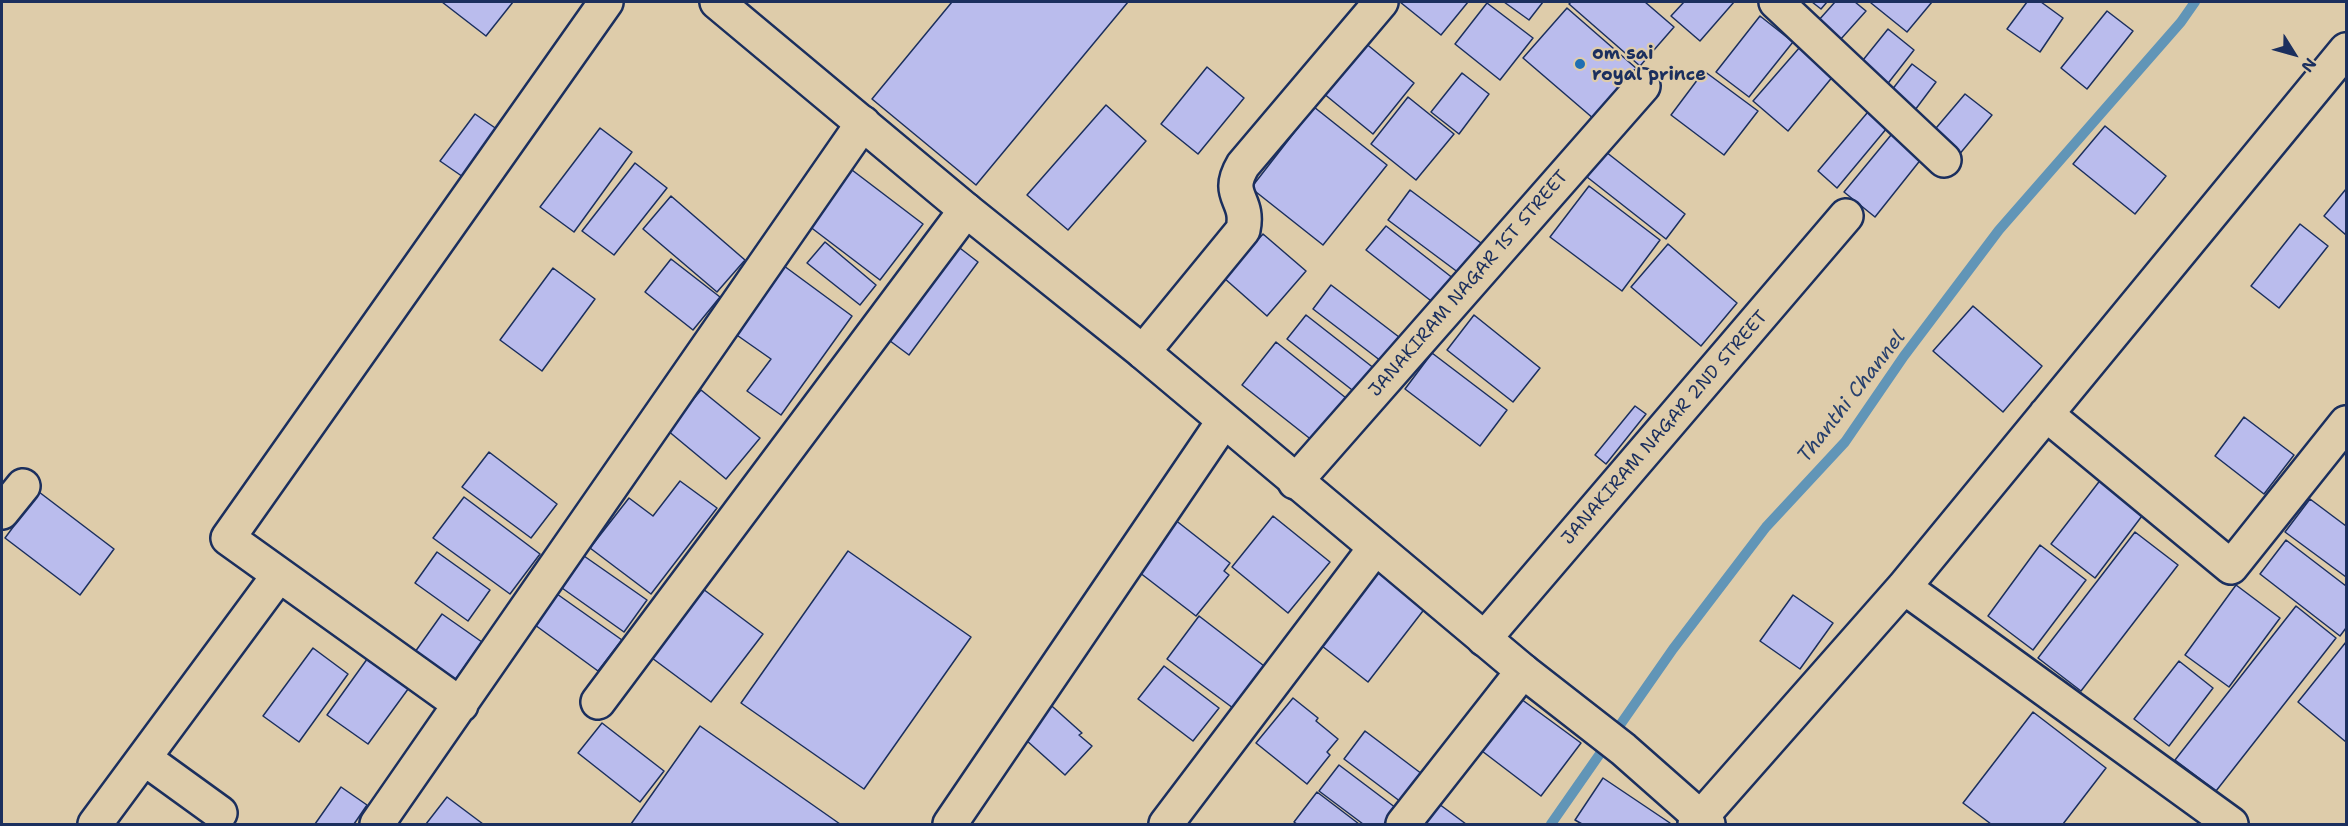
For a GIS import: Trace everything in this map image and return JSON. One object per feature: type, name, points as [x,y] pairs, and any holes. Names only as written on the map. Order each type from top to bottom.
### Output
[{"type":"street","points":[[461,705],[228,538],[606,2]]},
{"type":"street","points":[[717,2],[966,210],[1143,352],[1223,422],[1484,639],[1623,749],[1701,822],[1904,587],[2344,58]]},
{"type":"street","points":[[1143,352],[1242,230],[1244,208],[1235,192],[1234,180],[1243,165],[1381,2]]},
{"type":"street","points":[[1776,2],[1944,160]]},
{"type":"street","name":"JANAKIRAM NAGAR 1ST STREET","points":[[1295,482],[1643,86]]},
{"type":"street","points":[[377,825],[863,123]]},
{"type":"street","points":[[598,702],[966,210]]},
{"type":"street","name":"JANAKIRAM NAGAR 2ND STREET","points":[[1484,639],[1846,216]]},
{"type":"street","points":[[2046,414],[2231,567],[2346,423]]},
{"type":"street","points":[[950,825],[1223,422]]},
{"type":"street","points":[[2,512],[23,486]]},
{"type":"street","points":[[1166,825],[1375,548]]},
{"type":"street","points":[[95,825],[279,575]]},
{"type":"street","points":[[1904,587],[2231,825]]},
{"type":"street","points":[[1403,825],[1523,671]]},
{"type":"street","points":[[144,758],[220,813]]},
{"type":"building","points":[[442,2],[513,2],[486,36]]},
{"type":"building","points":[[952,2],[1128,2],[976,185],[872,99]]},
{"type":"building","points":[[1400,2],[1468,2],[1441,35]]},
{"type":"building","points":[[1504,2],[1543,2],[1529,20]]},
{"type":"building","points":[[1571,2],[1645,2],[1674,27],[1640,66],[1569,4]]},
{"type":"building","points":[[1684,2],[1734,2],[1700,41],[1671,16]]},
{"type":"building","points":[[1812,2],[1827,2],[1821,9]]},
{"type":"building","points":[[1835,2],[1855,2],[1866,11],[1840,40],[1818,21]]},
{"type":"building","points":[[1932,2],[1907,32],[1871,3]]},
{"type":"building","points":[[2027,2],[2041,2],[2063,18],[2040,52],[2007,29]]},
{"type":"building","points":[[1487,3],[1533,38],[1500,80],[1455,44]]},
{"type":"building","name":"om sai royal prince","points":[[1567,8],[1637,69],[1594,119],[1523,58]]},
{"type":"building","points":[[2107,11],[2133,31],[2087,89],[2061,68]]},
{"type":"building","points":[[1760,16],[1793,42],[1749,97],[1716,72]]},
{"type":"building","points":[[1888,29],[1914,50],[1882,91],[1855,70]]},
{"type":"building","points":[[1364,42],[1414,83],[1373,134],[1323,93]]},
{"type":"building","points":[[1800,47],[1834,75],[1788,131],[1753,101]]},
{"type":"building","points":[[1912,64],[1936,82],[1912,114],[1888,95]]},
{"type":"building","points":[[1207,67],[1244,98],[1198,154],[1161,124]]},
{"type":"building","points":[[1704,71],[1758,111],[1724,155],[1671,115]]},
{"type":"building","points":[[1462,73],[1489,94],[1459,134],[1431,112]]},
{"type":"building","points":[[1965,94],[1992,115],[1958,156],[1931,134]]},
{"type":"building","points":[[1408,97],[1454,134],[1416,180],[1371,144]]},
{"type":"building","points":[[1106,105],[1146,141],[1068,230],[1027,195]]},
{"type":"building","points":[[1873,106],[1892,122],[1837,188],[1818,171]]},
{"type":"building","points":[[1314,107],[1387,165],[1323,245],[1251,188]]},
{"type":"building","points":[[475,114],[501,132],[466,179],[440,161]]},
{"type":"building","points":[[2105,126],[2166,176],[2135,214],[2073,164]]},
{"type":"building","points":[[600,128],[632,152],[574,232],[540,207]]},
{"type":"building","points":[[1896,129],[1926,153],[1875,217],[1844,192]]},
{"type":"building","points":[[1606,152],[1685,214],[1666,239],[1587,177]]},
{"type":"building","points":[[635,163],[667,188],[614,255],[582,231]]},
{"type":"building","points":[[852,170],[923,224],[880,280],[809,226]]},
{"type":"building","points":[[1589,186],[1660,240],[1622,291],[1550,237]]},
{"type":"building","points":[[2346,189],[2346,235],[2324,216]]},
{"type":"building","points":[[1410,190],[1485,246],[1463,276],[1388,220]]},
{"type":"building","points":[[671,196],[745,260],[717,292],[643,229]]},
{"type":"building","points":[[2300,224],[2328,246],[2279,308],[2251,286]]},
{"type":"building","points":[[1386,226],[1454,279],[1435,304],[1366,250]]},
{"type":"building","points":[[1263,234],[1306,271],[1267,316],[1224,278]]},
{"type":"building","points":[[825,242],[876,285],[860,305],[807,263]]},
{"type":"building","points":[[952,242],[978,262],[909,355],[882,335]]},
{"type":"building","points":[[1668,244],[1737,303],[1701,346],[1631,287]]},
{"type":"building","points":[[671,259],[720,297],[693,330],[645,292]]},
{"type":"building","points":[[780,263],[852,316],[781,415],[747,391],[771,359],[731,331]]},
{"type":"building","points":[[553,268],[595,299],[542,371],[500,340]]},
{"type":"building","points":[[1331,285],[1399,337],[1381,361],[1313,309]]},
{"type":"building","points":[[1973,306],[2042,366],[2003,412],[1933,351]]},
{"type":"building","points":[[1306,315],[1375,369],[1356,393],[1287,339]]},
{"type":"building","points":[[1474,315],[1540,368],[1513,402],[1447,350]]},
{"type":"building","points":[[1276,342],[1346,398],[1313,441],[1242,385]]},
{"type":"building","points":[[1432,353],[1507,410],[1480,446],[1405,389]]},
{"type":"building","points":[[701,390],[760,438],[726,479],[667,430]]},
{"type":"building","points":[[1635,406],[1646,414],[1606,464],[1595,455]]},
{"type":"building","points":[[2244,417],[2294,455],[2264,494],[2215,456]]},
{"type":"building","points":[[489,452],[557,504],[531,538],[462,487]]},
{"type":"building","points":[[2105,474],[2148,508],[2095,578],[2051,544]]},
{"type":"building","points":[[680,481],[717,508],[651,594],[590,548],[629,498],[653,516]]},
{"type":"building","points":[[39,492],[114,549],[80,595],[5,538]]},
{"type":"building","points":[[464,497],[540,554],[510,594],[433,538]]},
{"type":"building","points":[[2310,499],[2346,526],[2346,577],[2285,532]]},
{"type":"building","points":[[1273,516],[1330,562],[1288,613],[1232,567]]},
{"type":"building","points":[[1174,519],[1230,563],[1224,571],[1229,575],[1196,616],[1135,569]]},
{"type":"building","points":[[2135,532],[2178,565],[2081,691],[2038,658]]},
{"type":"building","points":[[2286,540],[2346,586],[2346,628],[2340,636],[2260,574]]},
{"type":"building","points":[[2040,545],[2086,580],[2033,650],[1988,616]]},
{"type":"building","points":[[848,551],[971,637],[864,789],[741,703]]},
{"type":"building","points":[[437,552],[490,590],[468,621],[415,583]]},
{"type":"building","points":[[584,556],[647,600],[624,632],[562,588]]},
{"type":"building","points":[[1379,572],[1426,607],[1368,682],[1322,646]]},
{"type":"building","points":[[2236,585],[2280,618],[2229,687],[2185,655]]},
{"type":"building","points":[[703,589],[763,634],[711,702],[652,658]]},
{"type":"building","points":[[557,594],[622,640],[598,671],[535,625]]},
{"type":"building","points":[[1793,595],[1833,623],[1800,669],[1760,641]]},
{"type":"building","points":[[2296,606],[2336,638],[2216,791],[2175,760]]},
{"type":"building","points":[[442,614],[482,642],[455,680],[415,652]]},
{"type":"building","points":[[1199,616],[1268,669],[1237,711],[1167,659]]},
{"type":"building","points":[[2346,642],[2346,742],[2298,702]]},
{"type":"building","points":[[313,648],[348,674],[299,742],[263,716]]},
{"type":"building","points":[[370,655],[411,685],[368,744],[327,715]]},
{"type":"building","points":[[2179,661],[2213,688],[2169,746],[2134,719]]},
{"type":"building","points":[[1164,666],[1219,708],[1193,741],[1138,699]]},
{"type":"building","points":[[1293,698],[1318,718],[1316,721],[1338,739],[1327,752],[1330,755],[1307,784],[1256,743]]},
{"type":"building","points":[[1044,699],[1082,733],[1079,735],[1092,746],[1065,775],[1016,731]]},
{"type":"building","points":[[1521,699],[1581,743],[1541,796],[1482,751]]},
{"type":"building","points":[[2033,712],[2106,768],[2063,824],[1991,824],[1963,803]]},
{"type":"building","points":[[602,723],[664,771],[640,802],[578,753]]},
{"type":"building","points":[[700,726],[840,824],[631,824]]},
{"type":"building","points":[[1365,731],[1422,774],[1401,802],[1344,759]]},
{"type":"building","points":[[1339,765],[1396,808],[1384,824],[1363,824],[1319,791]]},
{"type":"building","points":[[1603,778],[1670,823],[1582,824],[1575,820]]},
{"type":"building","points":[[341,787],[367,805],[354,824],[315,824]]},
{"type":"building","points":[[1317,792],[1359,824],[1297,824],[1294,822]]},
{"type":"building","points":[[447,797],[483,824],[426,824]]},
{"type":"building","points":[[1439,804],[1466,824],[1424,824]]},
{"type":"waterway","name":"Thanthi Channel","points":[[1551,824],[1673,649],[1766,527],[1845,442],[1904,356],[1999,230],[2181,22],[2195,2]]},
{"type":"place","name":"om sai royal prince","points":[[1580,64]]}]
